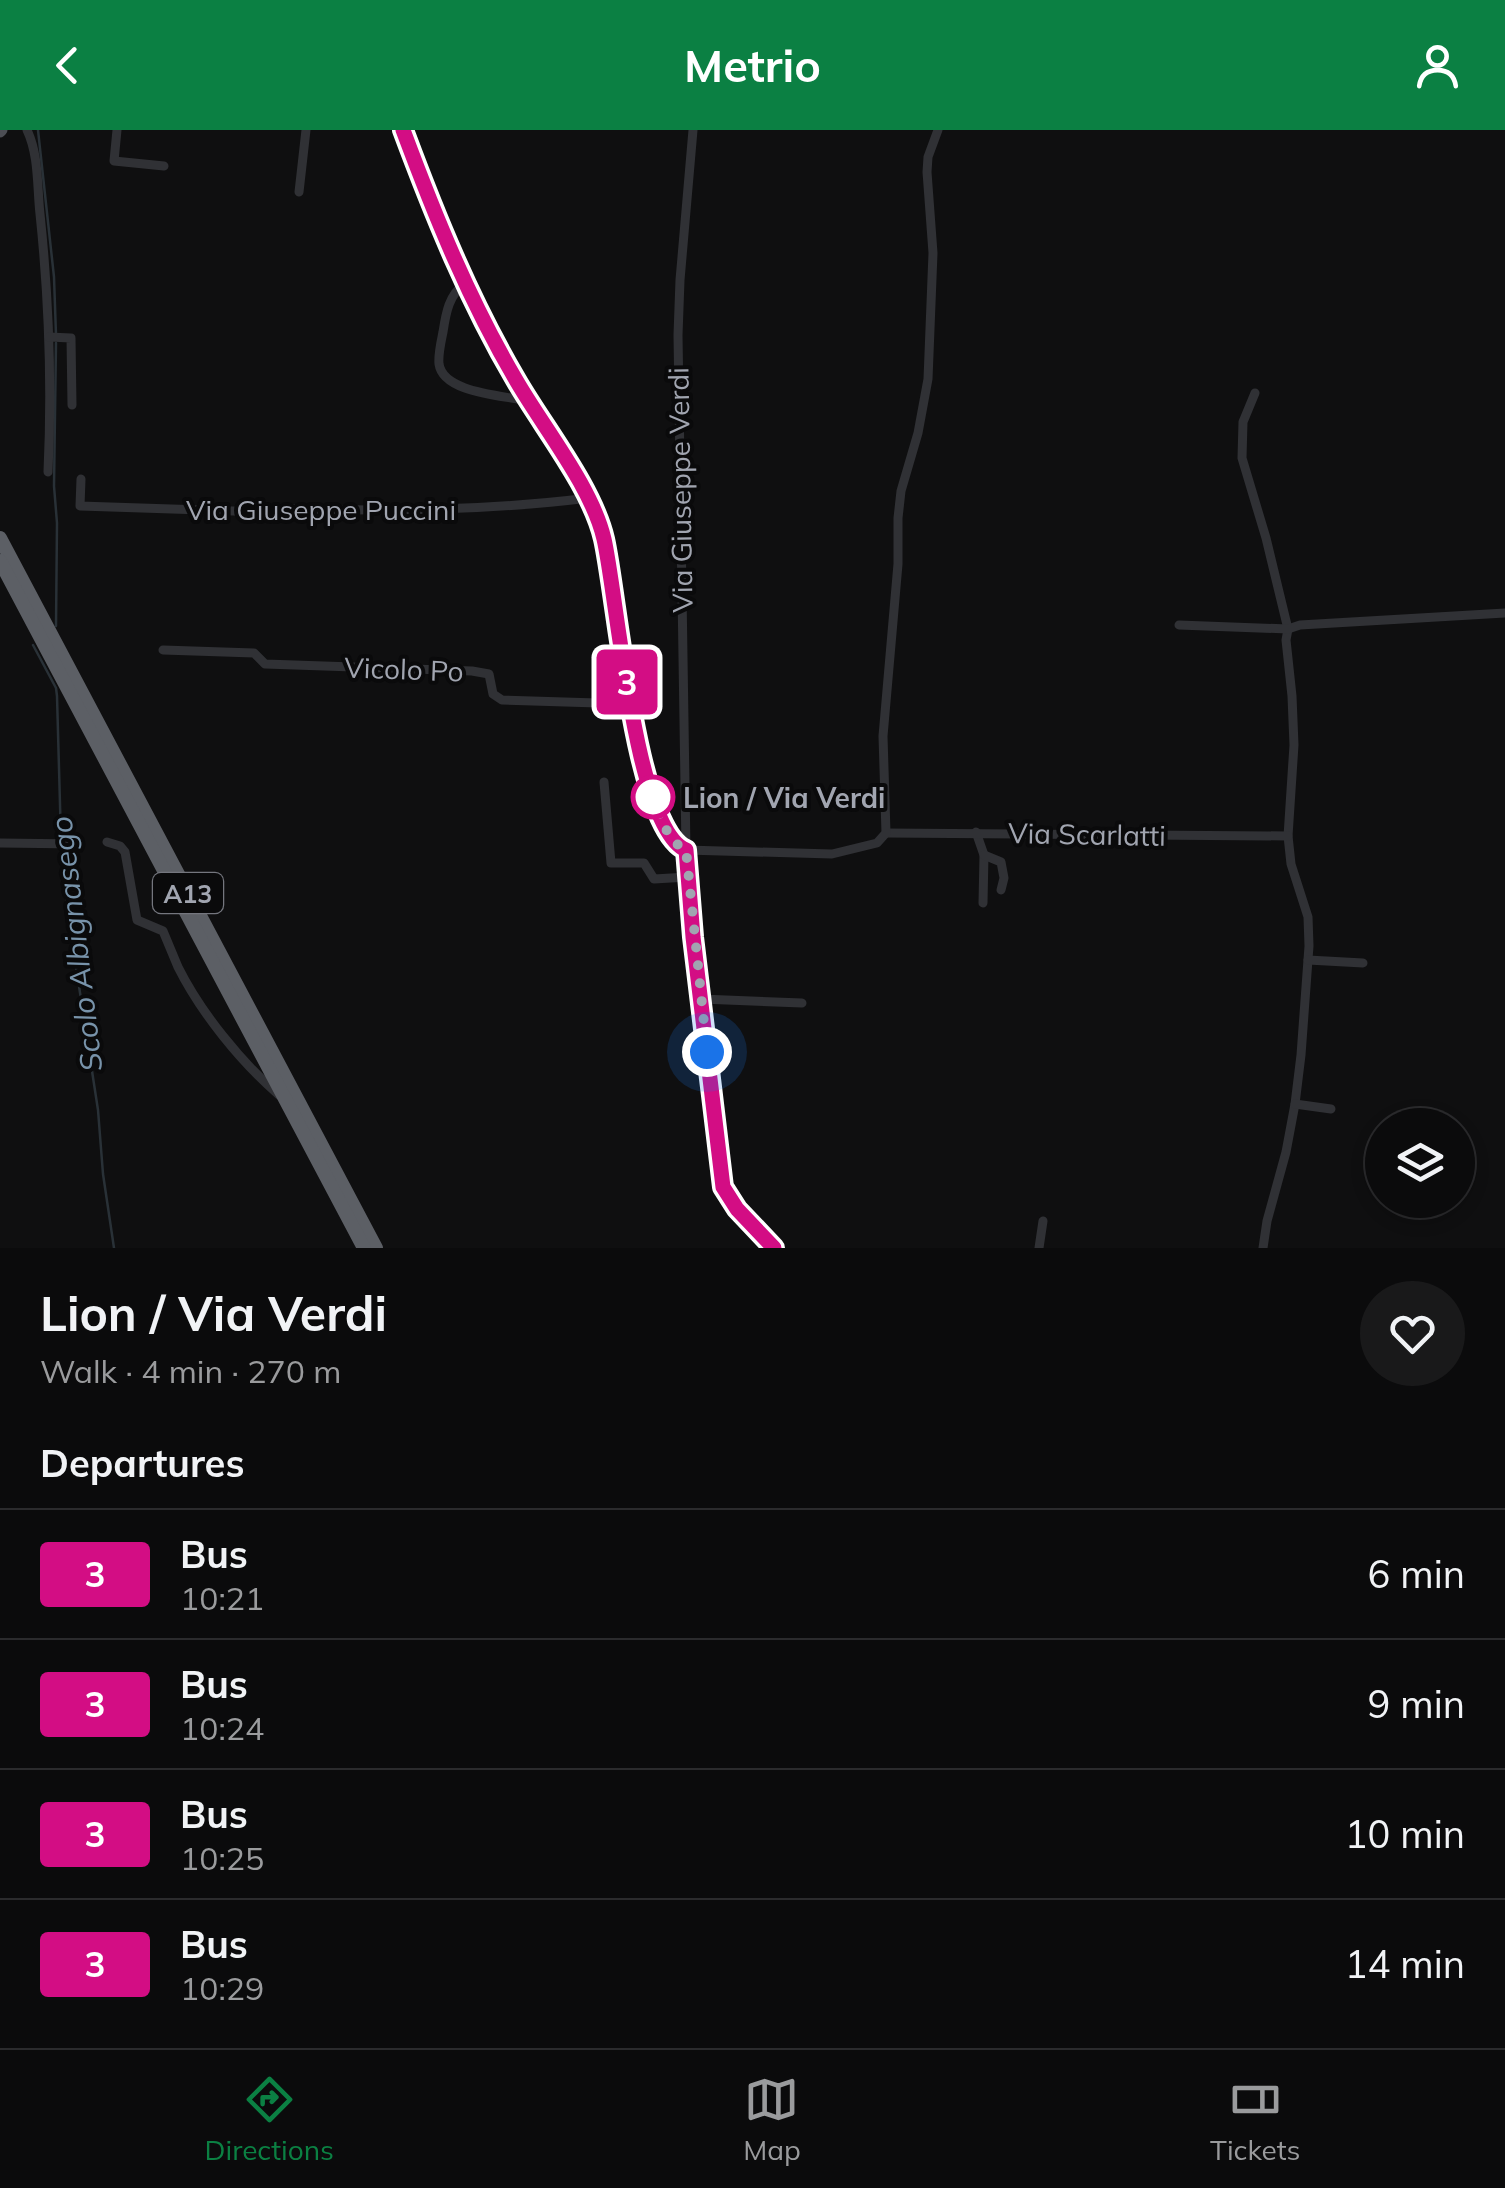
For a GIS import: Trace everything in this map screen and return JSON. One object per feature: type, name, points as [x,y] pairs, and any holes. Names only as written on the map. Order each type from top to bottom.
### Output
[{"type":"highway","name":"A13","points":[[0,538],[376,1248]]},
{"type":"highway","name":"A13","points":[[0,562],[364,1248]]},
{"type":"street","points":[[27,130],[35,160],[53,337],[48,472]]},
{"type":"street","points":[[117,130],[114,161],[164,166]]},
{"type":"street","points":[[299,192],[306,130]]},
{"type":"street","points":[[403,130],[437,219],[492,336],[602,526],[630,704],[654,800],[672,840],[686,850],[832,854],[877,843],[886,833],[883,736],[898,564],[898,518],[928,380],[933,253],[927,172],[938,130]]},
{"type":"street","name":"Via Giuseppe Verdi","points":[[693,130],[678,335],[686,850],[723,1187],[737,1209],[774,1248]]},
{"type":"street","points":[[466,283],[455,292],[446,310],[440,355],[442,371],[462,388],[528,399]]},
{"type":"street","points":[[53,337],[71,338],[72,405]]},
{"type":"street","points":[[1256,393],[1243,422],[1242,458],[1288,629],[1294,745],[1288,836],[1291,864],[1308,917],[1295,1104],[1263,1248]]},
{"type":"street","name":"Via Giuseppe Puccini","points":[[81,479],[80,506],[114,508],[387,512],[588,498]]},
{"type":"street","points":[[1180,625],[1288,629],[1505,613]]},
{"type":"street","name":"Vicolo Po","points":[[164,650],[254,653],[264,664],[472,671],[488,674],[493,694],[502,700],[630,704]]},
{"type":"street","points":[[604,782],[611,863],[644,863],[654,879],[688,877]]},
{"type":"street","points":[[976,832],[984,854],[982,902]]},
{"type":"street","name":"Via Scarlatti","points":[[886,833],[1288,836]]},
{"type":"street","points":[[107,842],[125,852],[137,920],[163,931],[195,997],[216,1027],[286,1101]]},
{"type":"street","points":[[0,843],[80,844]]},
{"type":"street","points":[[984,854],[1001,862],[1004,878],[1000,890]]},
{"type":"street","points":[[1308,960],[1363,963]]},
{"type":"street","points":[[701,999],[802,1003]]},
{"type":"street","points":[[1295,1104],[1330,1109]]},
{"type":"street","points":[[1038,1248],[1043,1220]]},
{"type":"waterway","name":"Scolo Albignasego","points":[[38,130],[54,277],[56,335]]},
{"type":"waterway","name":"Scolo Albignasego","points":[[56,343],[56,626]]},
{"type":"waterway","name":"Scolo Albignasego","points":[[33,645],[56,688],[61,840]]},
{"type":"waterway","name":"Scolo Albignasego","points":[[61,848],[114,1248]]},
{"type":"bus line","name":"3","points":[[403,130],[451,253],[484,321],[602,526],[630,704],[648,780],[666,828],[677,846],[686,850],[723,1187],[737,1209],[774,1248]]},
{"type":"place","name":"Lion / Via Verdi","points":[[653,797]]},
{"type":"route","points":[[653,797],[672,840],[686,850],[707,1052]]}]
